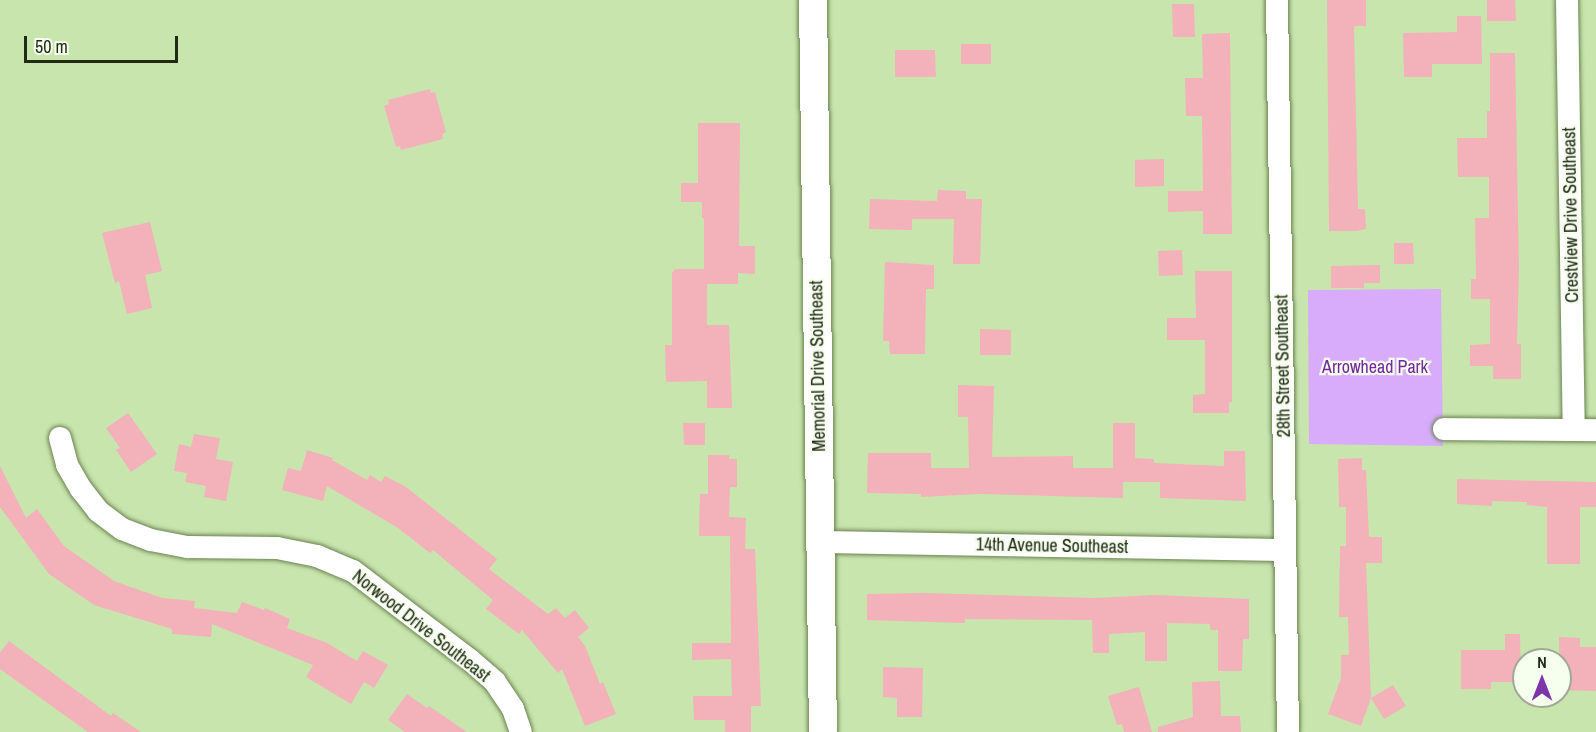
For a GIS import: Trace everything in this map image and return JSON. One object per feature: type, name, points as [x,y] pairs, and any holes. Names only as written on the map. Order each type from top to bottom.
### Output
[{"type":"street","name":"Memorial Drive Southeast","points":[[813,0],[823,732]]},
{"type":"street","name":"28th Street Southeast","points":[[1277,0],[1288,732]]},
{"type":"street","name":"Crestview Drive Southeast","points":[[1568,0],[1585,430]]},
{"type":"street","points":[[1444,429],[1585,430]]},
{"type":"street","name":"Norwood Drive Southeast","points":[[60,438],[67,465],[81,489],[98,511],[122,530],[151,540],[188,547],[277,548],[317,556],[353,571],[470,660],[495,682],[513,709],[521,732]]},
{"type":"street","name":"14th Avenue Southeast","points":[[820,542],[1285,550]]},
{"type":"green space","name":"Arrowhead Park","points":[[1441,289],[1443,446],[1309,444],[1308,290]]},
{"type":"building","points":[[1327,0],[1366,0],[1366,26],[1354,26],[1358,209],[1365,209],[1366,229],[1356,231],[1329,231]]},
{"type":"building","points":[[1487,0],[1515,0],[1516,21],[1487,21]]},
{"type":"building","points":[[1172,4],[1194,4],[1195,37],[1173,37]]},
{"type":"building","points":[[1457,16],[1481,16],[1482,64],[1432,64],[1432,77],[1404,77],[1403,33],[1457,32]]},
{"type":"building","points":[[1230,33],[1232,234],[1203,234],[1203,211],[1168,212],[1168,191],[1203,191],[1202,116],[1186,116],[1185,78],[1203,78],[1202,34]]},
{"type":"building","points":[[961,44],[991,44],[991,64],[961,64]]},
{"type":"building","points":[[895,50],[935,50],[936,77],[895,77]]},
{"type":"building","points":[[1490,53],[1515,53],[1519,267],[1517,344],[1521,344],[1521,379],[1493,379],[1493,366],[1470,366],[1470,345],[1490,344],[1490,299],[1471,299],[1471,279],[1476,279],[1475,218],[1489,218],[1489,177],[1458,177],[1457,138],[1487,138],[1487,111],[1490,111]]},
{"type":"building","points":[[430,89],[431,93],[435,92],[446,132],[442,134],[443,139],[401,150],[400,146],[396,147],[384,106],[389,104],[388,100]]},
{"type":"building","points":[[698,123],[740,123],[739,246],[755,246],[755,274],[738,273],[738,284],[707,284],[707,325],[729,325],[732,408],[707,408],[707,381],[666,382],[665,345],[672,345],[672,273],[675,269],[704,269],[702,202],[681,202],[681,183],[698,183]]},
{"type":"building","points":[[1164,159],[1164,186],[1135,187],[1135,160]]},
{"type":"building","points":[[938,190],[966,191],[966,199],[982,199],[980,264],[953,264],[954,219],[912,219],[912,230],[869,229],[870,199],[937,201]]},
{"type":"building","points":[[150,222],[162,271],[145,275],[152,308],[127,314],[119,281],[115,283],[102,233]]},
{"type":"building","points":[[1394,243],[1413,243],[1414,264],[1394,264]]},
{"type":"building","points":[[1182,250],[1183,275],[1159,276],[1158,251]]},
{"type":"building","points":[[885,262],[934,265],[934,289],[926,289],[925,354],[890,354],[889,341],[883,341]]},
{"type":"building","points":[[1380,265],[1380,283],[1364,283],[1364,288],[1331,288],[1331,266]]},
{"type":"building","points":[[1195,271],[1232,271],[1232,402],[1229,402],[1229,413],[1193,413],[1193,395],[1205,394],[1205,340],[1167,340],[1167,318],[1196,318]]},
{"type":"building","points":[[980,329],[1011,330],[1011,355],[980,355]]},
{"type":"building","points":[[958,385],[994,386],[992,457],[1073,456],[1073,468],[1113,468],[1113,423],[1135,423],[1135,458],[1154,459],[1154,463],[1224,466],[1224,451],[1245,451],[1246,501],[1160,498],[1160,482],[1123,482],[1123,498],[980,494],[921,497],[921,494],[867,493],[868,453],[931,453],[931,468],[969,468],[968,417],[958,417]]},
{"type":"building","points":[[128,413],[157,454],[131,472],[116,450],[120,448],[106,428]]},
{"type":"building","points":[[683,423],[705,423],[705,445],[684,445]]},
{"type":"building","points":[[194,434],[220,438],[216,459],[233,462],[226,501],[204,497],[206,486],[185,482],[187,473],[174,471],[179,444],[191,447]]},
{"type":"building","points":[[307,450],[333,458],[332,460],[367,480],[370,475],[381,482],[385,476],[406,487],[497,559],[489,569],[548,614],[556,608],[565,618],[575,610],[589,628],[578,637],[585,646],[600,684],[603,682],[616,714],[585,726],[562,669],[558,673],[522,630],[519,634],[486,609],[493,600],[433,550],[430,553],[398,528],[327,486],[323,501],[282,490],[288,468],[301,471]]},
{"type":"building","points":[[708,455],[729,455],[729,459],[737,459],[737,487],[730,487],[729,517],[746,518],[745,549],[755,549],[761,706],[751,706],[751,732],[725,732],[725,720],[694,720],[693,696],[732,696],[731,659],[692,660],[692,643],[731,643],[730,536],[699,536],[700,494],[708,494]]},
{"type":"building","points":[[1362,458],[1362,470],[1366,470],[1369,537],[1382,537],[1382,563],[1366,563],[1371,698],[1361,726],[1328,714],[1341,678],[1341,655],[1349,655],[1348,617],[1339,617],[1340,546],[1346,546],[1346,507],[1339,507],[1338,459]]},
{"type":"building","points":[[0,466],[26,518],[37,509],[64,546],[114,581],[162,598],[195,601],[194,608],[237,613],[242,602],[264,610],[265,608],[290,619],[287,628],[327,643],[357,661],[363,651],[388,665],[374,688],[364,682],[351,704],[306,677],[313,665],[212,624],[211,637],[172,634],[172,629],[94,605],[49,574],[0,507]]},
{"type":"building","points":[[1457,479],[1596,482],[1596,507],[1580,507],[1580,564],[1547,564],[1547,507],[1527,505],[1527,502],[1492,501],[1492,506],[1457,504]]},
{"type":"building","points":[[925,593],[1095,598],[1155,595],[1249,599],[1249,639],[1243,639],[1242,671],[1218,671],[1218,630],[1210,630],[1210,624],[1167,623],[1167,661],[1145,661],[1145,632],[1109,634],[1109,653],[1093,653],[1092,620],[965,619],[965,623],[867,620],[867,594]]},
{"type":"building","points":[[1505,634],[1520,634],[1520,648],[1512,648],[1512,682],[1491,682],[1491,689],[1461,689],[1461,650],[1505,650]]},
{"type":"building","points":[[1559,637],[1580,638],[1580,647],[1596,647],[1596,691],[1572,690],[1572,648],[1559,648]]},
{"type":"building","points":[[9,641],[111,716],[113,713],[141,732],[88,732],[0,669],[0,653]]},
{"type":"building","points":[[883,667],[923,668],[922,717],[897,717],[897,698],[883,697]]},
{"type":"building","points":[[1220,681],[1221,716],[1240,716],[1241,732],[1158,732],[1158,727],[1193,717],[1192,682]]},
{"type":"building","points":[[1393,685],[1406,706],[1384,719],[1371,698]]},
{"type":"building","points":[[1139,687],[1152,732],[1124,732],[1122,724],[1117,725],[1108,696]]},
{"type":"building","points":[[407,694],[467,732],[405,732],[388,720]]}]
